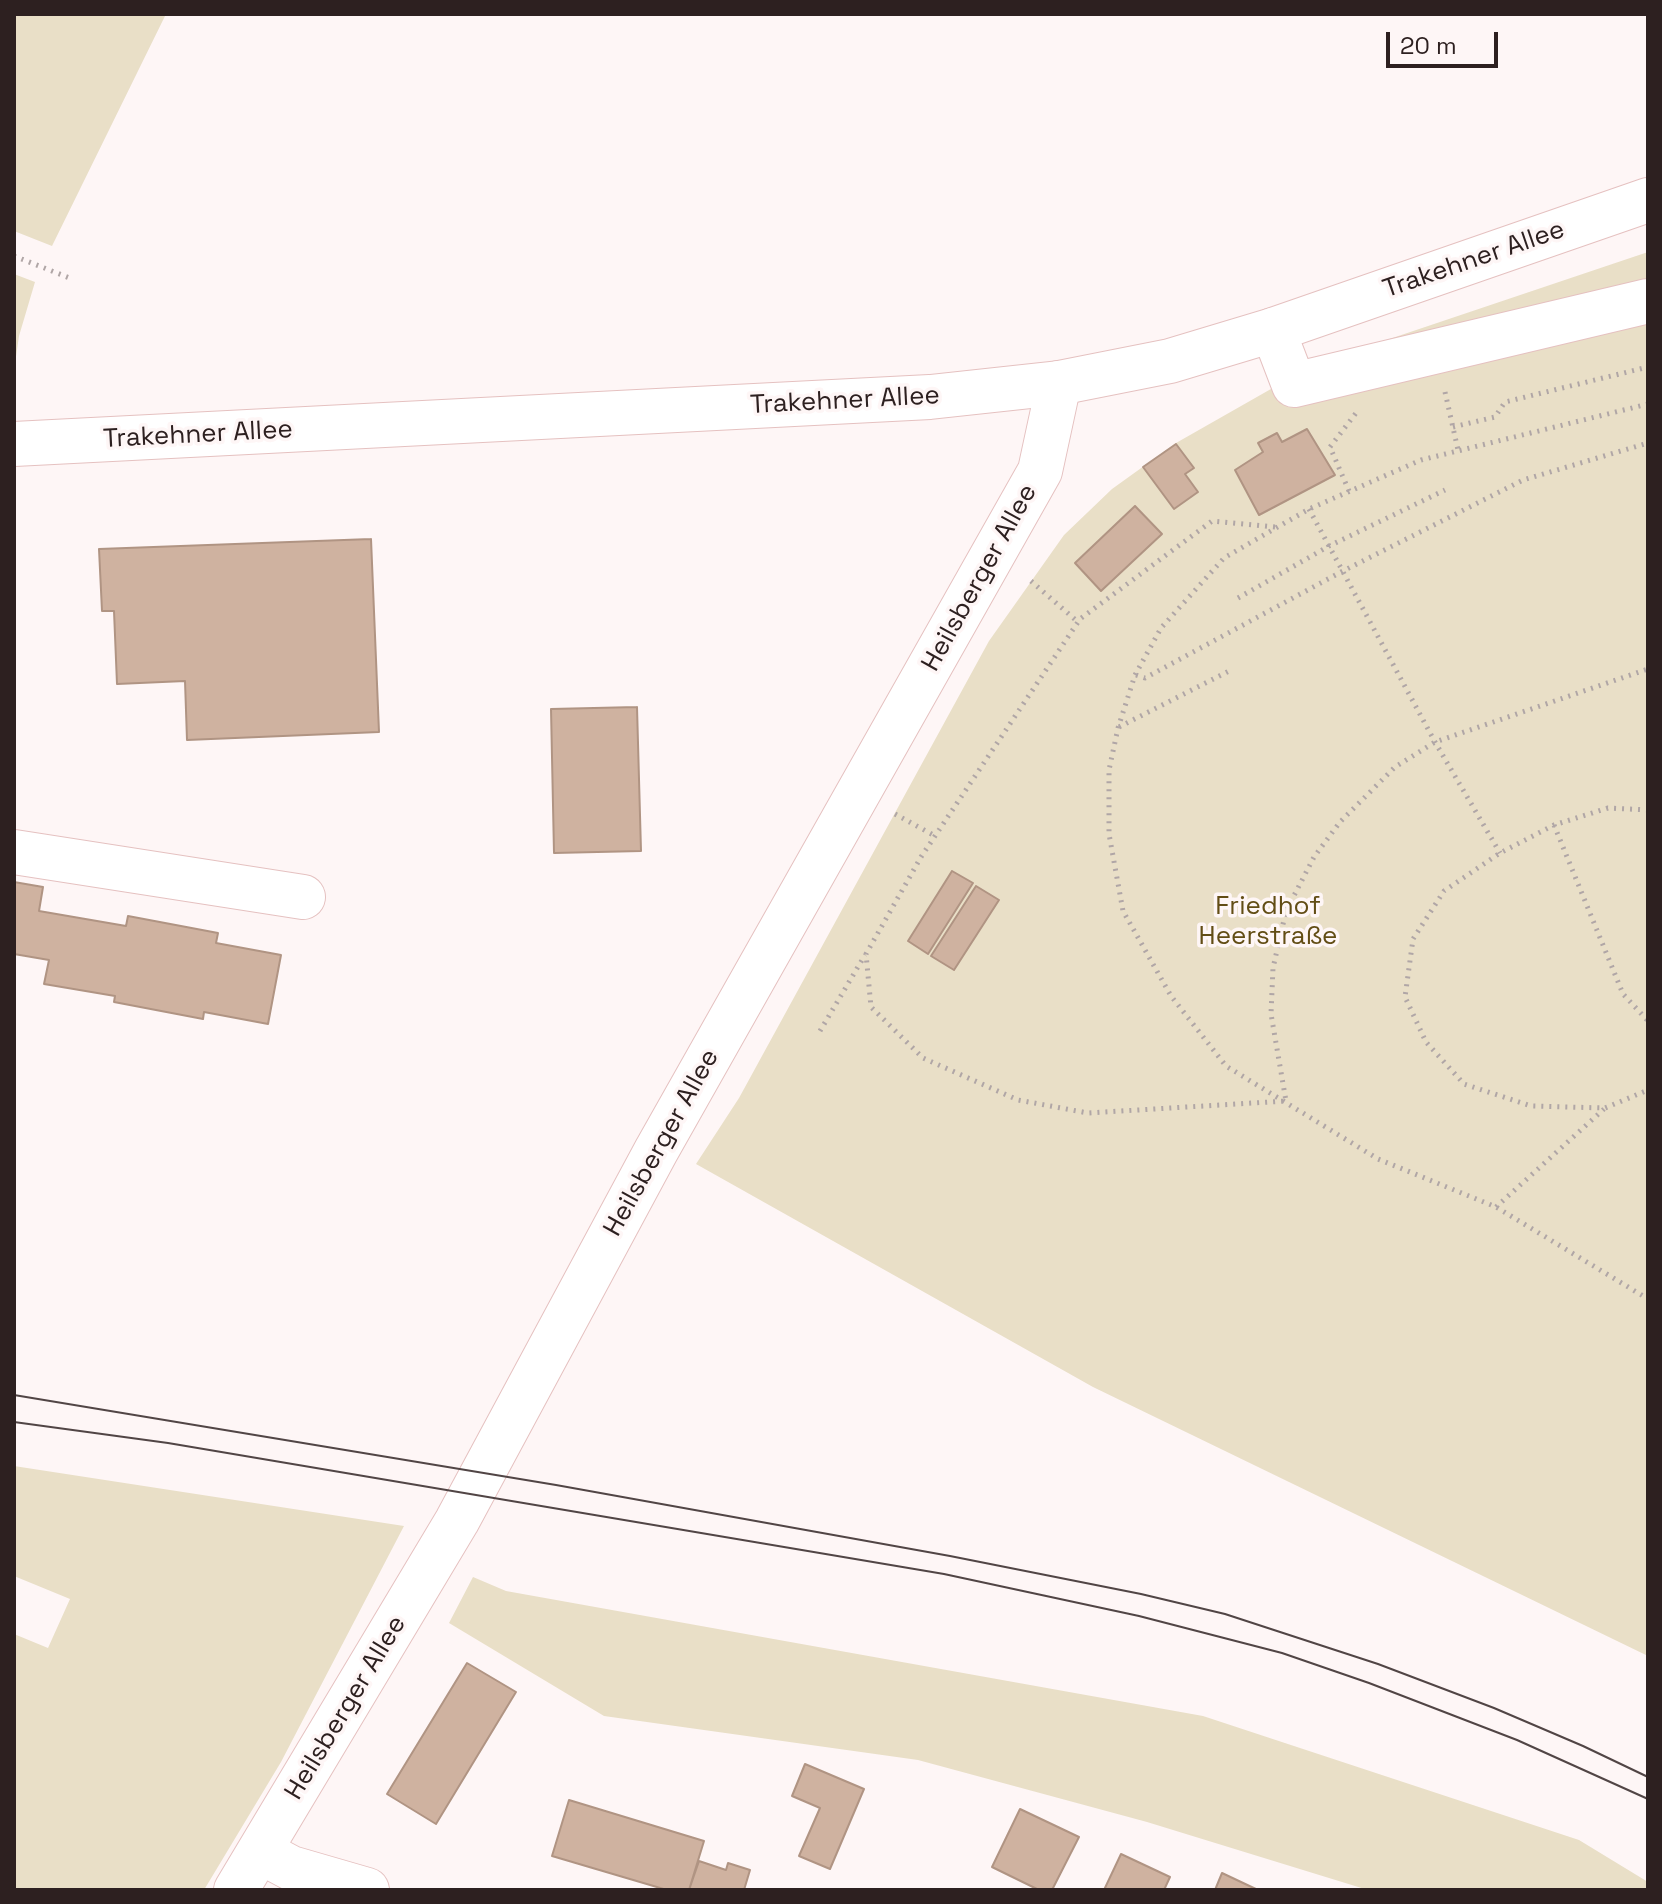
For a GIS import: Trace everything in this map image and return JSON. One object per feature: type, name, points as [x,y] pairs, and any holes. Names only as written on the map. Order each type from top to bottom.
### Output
[{"type":"street","name":"Trakehner Allee","points":[[14,444],[930,397],[1059,383],[1170,361],[1273,330],[1648,200]]},
{"type":"street","points":[[1273,330],[1294,385],[1648,301]]},
{"type":"street","name":"Heilsberger Allee","points":[[236,1890],[457,1521],[656,1151],[1040,471],[1059,383]]},
{"type":"street","points":[[14,852],[303,897]]},
{"type":"street","points":[[261,1852],[291,1868],[367,1890]]},
{"type":"path","points":[[14,256],[72,279]]},
{"type":"path","points":[[1435,352],[1458,450]]},
{"type":"path","points":[[1453,427],[1495,417],[1505,402],[1648,367]]},
{"type":"path","points":[[1648,404],[1421,460],[1309,509],[1224,558],[1161,628],[1135,675],[1118,728],[1109,770],[1109,834],[1123,911],[1171,996],[1226,1066],[1378,1159],[1496,1207],[1648,1299]]},
{"type":"path","points":[[1349,491],[1330,447],[1358,411]]},
{"type":"path","points":[[1135,675],[1145,678],[1341,572],[1523,480],[1648,443]]},
{"type":"path","points":[[1238,598],[1329,546],[1445,490]]},
{"type":"path","points":[[1309,509],[1435,742],[1500,853]]},
{"type":"path","points":[[820,1031],[935,836],[1078,622],[1212,521],[1275,527]]},
{"type":"path","points":[[1031,581],[1078,622]]},
{"type":"path","points":[[1118,728],[1233,669]]},
{"type":"path","points":[[1286,1101],[1271,1014],[1273,968],[1286,911],[1314,857],[1340,822],[1395,767],[1435,742],[1648,669]]},
{"type":"path","points":[[1605,1108],[1531,1106],[1464,1084],[1426,1042],[1405,997],[1413,939],[1444,891],[1500,853],[1554,825],[1608,808],[1648,810]]},
{"type":"path","points":[[895,814],[935,836]]},
{"type":"path","points":[[1554,825],[1623,994],[1648,1021]]},
{"type":"path","points":[[866,954],[871,1007],[923,1058],[1018,1100],[1088,1113],[1286,1101]]},
{"type":"path","points":[[1496,1207],[1605,1108],[1648,1090]]},
{"type":"green space","points":[[14,14],[166,14],[52,246],[14,231]]},
{"type":"green space","name":"Friedhof Heerstraße","points":[[1648,252],[1648,1656],[1093,1387],[696,1164],[739,1098],[989,641],[1064,535],[1112,489],[1176,443],[1330,359]]},
{"type":"green space","points":[[14,274],[35,282],[19,336],[14,370]]},
{"type":"green space","points":[[14,1466],[404,1526],[281,1762],[204,1890],[14,1890],[14,1634],[48,1648],[70,1599],[14,1576]]},
{"type":"green space","points":[[473,1577],[506,1591],[1203,1716],[1579,1840],[1648,1882],[1648,1890],[1368,1890],[1147,1822],[918,1760],[604,1716],[449,1623]]},
{"type":"building","points":[[1307,429],[1335,475],[1259,515],[1235,470],[1263,452],[1258,443],[1277,433],[1282,442]]},
{"type":"building","points":[[1176,444],[1194,468],[1185,474],[1198,492],[1174,509],[1143,467]]},
{"type":"building","points":[[1135,506],[1162,534],[1101,591],[1075,563]]},
{"type":"building","points":[[371,539],[379,732],[187,740],[185,681],[117,684],[114,611],[102,611],[99,549]]},
{"type":"building","points":[[637,707],[641,851],[554,853],[551,709]]},
{"type":"building","points":[[952,871],[973,883],[928,954],[908,941]]},
{"type":"building","points":[[14,882],[43,887],[39,911],[126,926],[128,916],[218,933],[216,943],[281,955],[268,1024],[204,1012],[203,1019],[114,1002],[115,996],[44,984],[49,960],[14,954]]},
{"type":"building","points":[[976,886],[999,900],[954,970],[931,956]]},
{"type":"building","points":[[467,1663],[516,1692],[436,1824],[387,1794]]},
{"type":"building","points":[[805,1764],[864,1789],[830,1869],[799,1856],[820,1808],[792,1796]]},
{"type":"building","points":[[569,1800],[704,1841],[689,1890],[667,1890],[552,1856]]},
{"type":"building","points":[[1020,1809],[1079,1837],[1052,1890],[1039,1890],[992,1867]]},
{"type":"building","points":[[1121,1854],[1170,1877],[1164,1890],[1104,1890]]},
{"type":"building","points":[[699,1861],[726,1870],[728,1863],[750,1870],[744,1890],[689,1890]]},
{"type":"building","points":[[1222,1873],[1258,1890],[1215,1890]]},
{"type":"tram line","points":[[14,1395],[556,1485],[1141,1594],[1225,1614],[1378,1664],[1494,1708],[1648,1777]]},
{"type":"tram line","points":[[14,1422],[168,1443],[944,1574],[1139,1616],[1282,1653],[1369,1683],[1517,1740],[1648,1799]]}]
